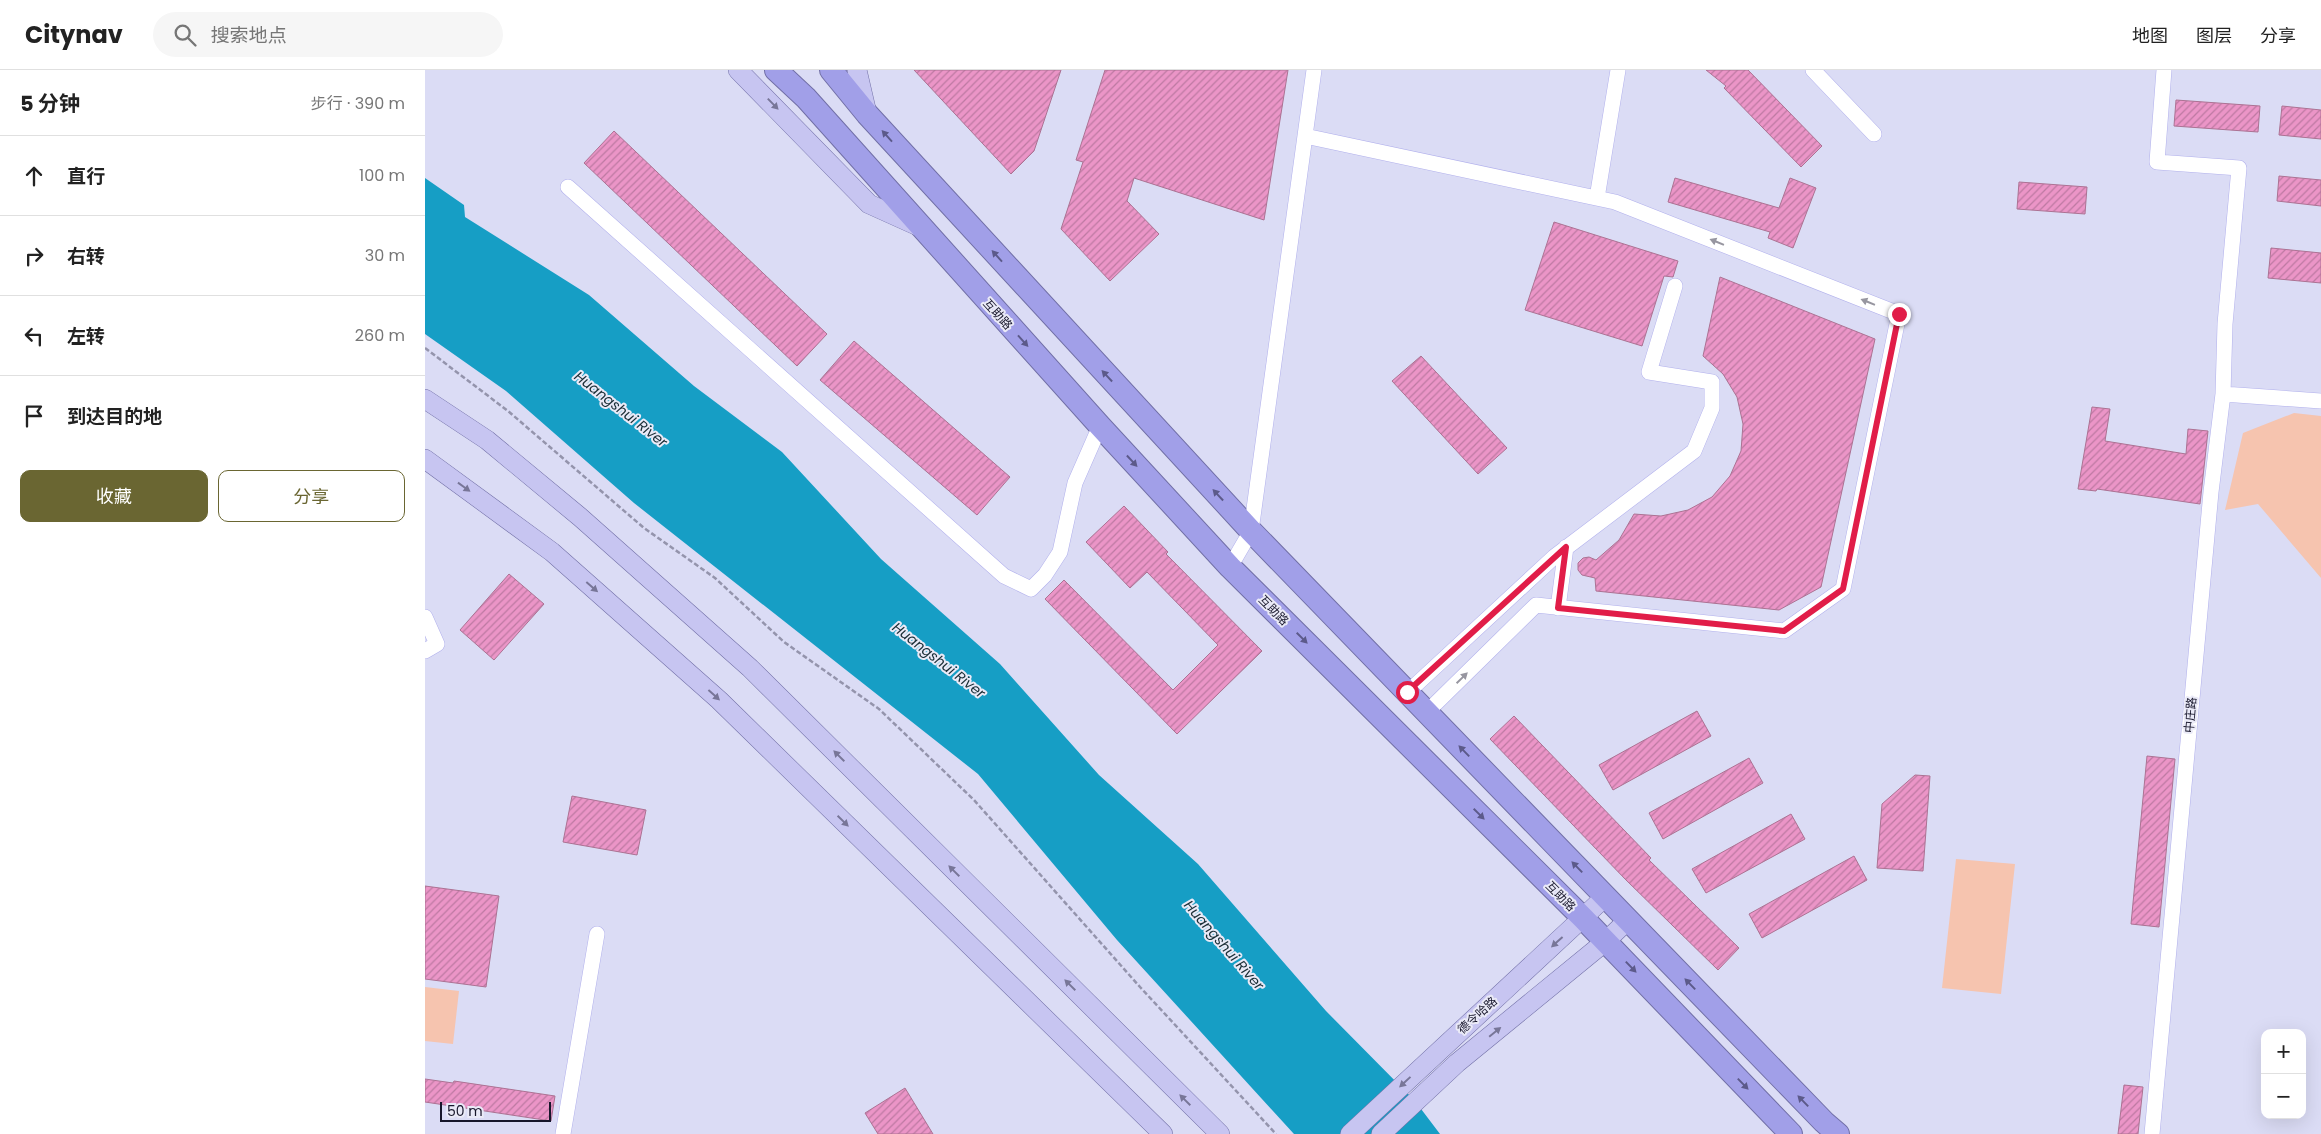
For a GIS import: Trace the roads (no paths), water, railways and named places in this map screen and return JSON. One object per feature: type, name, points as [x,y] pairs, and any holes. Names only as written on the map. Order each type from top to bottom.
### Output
[{"type":"highway","name":"互助路","points":[[776,70],[806,98],[920,227],[1230,567],[1606,941],[1791,1134]]},
{"type":"highway","points":[[831,70],[867,114],[1251,531],[1824,1122],[1838,1134]]},
{"type":"main road","points":[[738,70],[869,204],[920,227]]},
{"type":"main road","points":[[857,70],[867,114]]},
{"type":"main road","points":[[425,399],[487,440],[587,524],[750,668],[1220,1134]]},
{"type":"main road","points":[[425,458],[552,552],[719,700],[1163,1134]]},
{"type":"main road","name":"德令哈路","points":[[1350,1134],[1605,897]]},
{"type":"main road","name":"德令哈路","points":[[1381,1134],[1457,1063],[1606,941],[1628,920]]},
{"type":"street","points":[[1230,567],[1251,531],[1314,70]]},
{"type":"street","points":[[1597,198],[1618,70]]},
{"type":"street","points":[[1813,70],[1874,134]]},
{"type":"street","name":"中庄路","points":[[2152,1134],[2211,492],[2223,394],[2225,324],[2239,168],[2157,162],[2165,70]]},
{"type":"street","points":[[1305,136],[1615,202],[1899,314],[1843,589],[1784,631],[1536,605],[1427,712]]},
{"type":"street","points":[[568,187],[1004,576],[1031,589],[1045,575],[1060,552],[1075,483],[1100,426]]},
{"type":"street","points":[[1407,692],[1554,557],[1694,452],[1712,408],[1712,382],[1649,372],[1675,286]]},
{"type":"street","points":[[2223,394],[2321,401]]},
{"type":"street","points":[[1558,608],[1566,547]]},
{"type":"street","points":[[425,616],[437,644],[425,652]]},
{"type":"street","points":[[563,1134],[597,934]]},
{"type":"water","name":"Huangshui River","points":[[425,178],[464,205],[465,217],[589,295],[694,386],[782,452],[881,559],[1000,664],[1099,775],[1198,864],[1326,1011],[1415,1101],[1440,1134],[1294,1134],[1117,940],[978,774],[634,503],[506,391],[425,334]]}]
